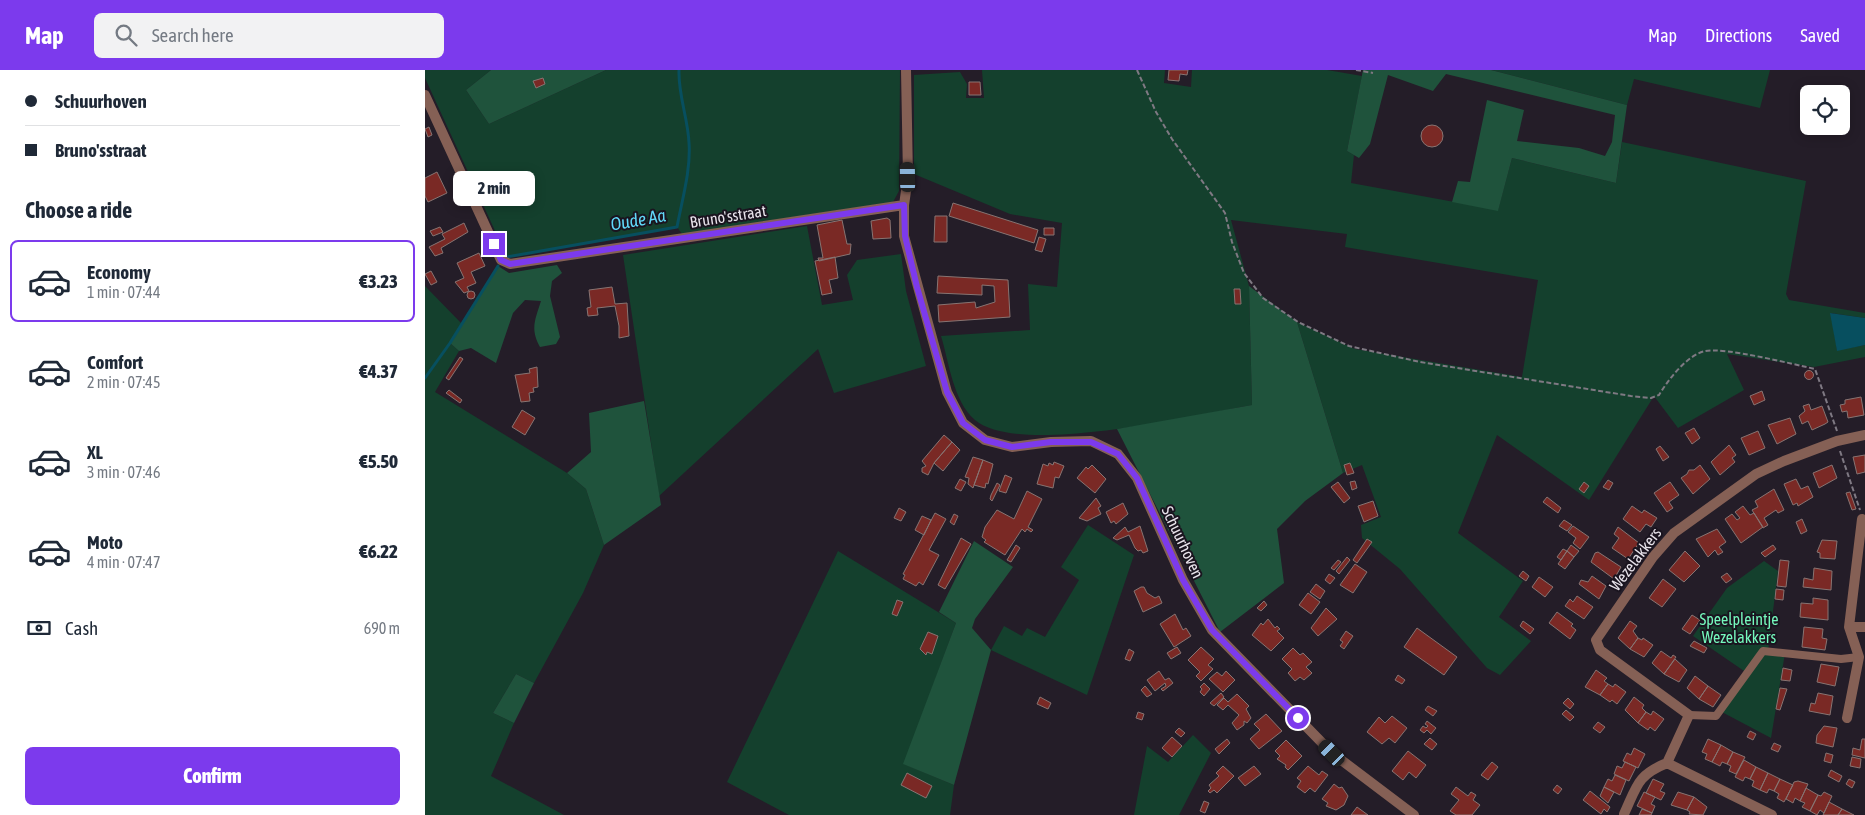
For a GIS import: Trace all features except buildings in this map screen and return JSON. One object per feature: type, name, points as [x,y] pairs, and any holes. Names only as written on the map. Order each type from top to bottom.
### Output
[{"type":"street","name":"Schuurhoven","points":[[906,70],[908,177],[904,205],[905,236],[917,287],[947,392],[963,423],[985,440],[1012,447],[1051,442],[1091,442],[1118,454],[1137,478],[1183,580],[1212,630],[1332,753],[1413,815]]},
{"type":"street","name":"Bruno'sstraat","points":[[425,95],[501,260],[510,264],[904,205]]},
{"type":"street","name":"Wezelakkers","points":[[1689,715],[1600,650],[1596,640],[1653,557],[1674,533],[1756,474],[1784,461],[1839,441],[1865,435]]},
{"type":"street","points":[[1847,718],[1859,657],[1849,627],[1862,518]]},
{"type":"street","points":[[1849,627],[1865,627]]},
{"type":"street","points":[[1624,814],[1641,779],[1649,770],[1667,763],[1689,715],[1716,716],[1763,651],[1841,659],[1859,657]]},
{"type":"street","points":[[1667,763],[1772,815]]},
{"type":"path","points":[[1137,70],[1156,112],[1172,139],[1225,213],[1232,242],[1244,273],[1263,298],[1299,322],[1349,346],[1411,360],[1651,398],[1659,395],[1667,380],[1692,358],[1705,351],[1721,351],[1815,369],[1862,518]]},
{"type":"path","points":[[1356,70],[1373,73]]},
{"type":"green space","points":[[425,70],[491,70],[466,90],[489,124],[606,70],[900,70],[899,191],[893,202],[682,234],[677,227],[507,257],[425,78]]},
{"type":"green space","points":[[491,70],[606,70],[489,124],[466,90]]},
{"type":"green space","points":[[982,70],[1165,70],[1164,83],[1191,87],[1192,70],[1327,70],[1362,76],[1347,151],[1354,155],[1351,183],[1498,210],[1512,158],[1616,183],[1622,142],[1806,181],[1786,294],[1789,300],[1865,313],[1865,318],[1831,313],[1837,350],[1865,345],[1865,357],[1814,367],[1727,354],[1744,390],[1678,428],[1654,396],[1589,500],[1497,435],[1458,533],[1523,581],[1499,617],[1531,641],[1500,675],[1487,668],[1400,569],[1362,538],[1361,525],[1381,517],[1362,465],[1343,473],[1297,322],[1355,349],[1522,377],[1538,280],[1345,247],[1347,234],[1231,220],[1249,286],[1252,405],[1109,430],[1029,435],[997,430],[975,420],[962,403],[953,381],[941,336],[1030,330],[1028,284],[1057,287],[1062,223],[1010,214],[914,174],[914,75],[960,72],[967,84],[966,98],[984,98]]},
{"type":"green space","points":[[1363,70],[1491,70],[1627,105],[1616,183],[1512,158],[1498,211],[1452,202],[1458,181],[1470,182],[1487,100],[1524,110],[1517,141],[1579,148],[1605,156],[1612,142],[1615,115],[1446,74],[1433,91],[1388,75],[1370,144],[1359,158],[1347,151]]},
{"type":"green space","points":[[1491,70],[1770,70],[1760,108],[1634,79],[1627,105]]},
{"type":"green space","points":[[807,226],[822,305],[853,300],[847,275],[857,260],[901,254],[906,291],[926,366],[834,393],[818,349],[659,496],[623,255]]},
{"type":"green space","points":[[557,265],[562,273],[552,281],[550,296],[560,337],[556,344],[540,347],[534,330],[535,319],[541,301],[525,300],[513,313],[496,363],[471,348],[459,351],[450,343],[498,266],[509,273]]},
{"type":"green space","points":[[425,286],[462,324],[450,343],[459,351],[435,392],[567,473],[586,489],[604,545],[583,593],[534,683],[516,674],[493,713],[514,723],[491,776],[564,815],[425,815]]},
{"type":"green space","points":[[1249,286],[1297,322],[1343,473],[1305,501],[1277,529],[1284,583],[1220,632],[1117,429],[1252,405]]},
{"type":"green space","points":[[644,401],[661,505],[604,545],[586,489],[567,473],[591,452],[589,413]]},
{"type":"green space","points":[[1088,525],[1134,555],[1087,695],[991,650],[1004,626],[1022,636],[1027,628],[1045,637],[1079,580],[1061,567]]},
{"type":"green space","points":[[974,541],[1013,567],[975,619],[972,628],[991,650],[954,785],[903,764],[956,623],[939,612]]},
{"type":"green space","points":[[838,551],[956,623],[904,764],[954,785],[950,815],[789,815],[727,782]]},
{"type":"green space","name":"Speelpleintje Wezelakkers","points":[[1764,561],[1778,571],[1768,651],[1785,653],[1771,738],[1720,711],[1747,673],[1693,636],[1727,588]]},
{"type":"green space","points":[[516,674],[534,683],[514,723],[493,713]]},
{"type":"green space","points":[[1193,735],[1211,753],[1179,815],[1134,815],[1147,746],[1168,762]]},
{"type":"water","points":[[1830,313],[1865,318],[1865,345],[1837,351]]},
{"type":"waterway","name":"Oude Aa","points":[[507,257],[677,227],[689,153],[679,70]]},
{"type":"waterway","name":"Oude Aa","points":[[425,378],[450,343],[498,266]]},
{"type":"route","points":[[494,244],[501,260],[510,264],[904,205],[905,236],[917,287],[947,392],[963,423],[985,440],[1012,447],[1051,442],[1091,442],[1118,454],[1137,478],[1183,580],[1212,630],[1298,718]]}]
